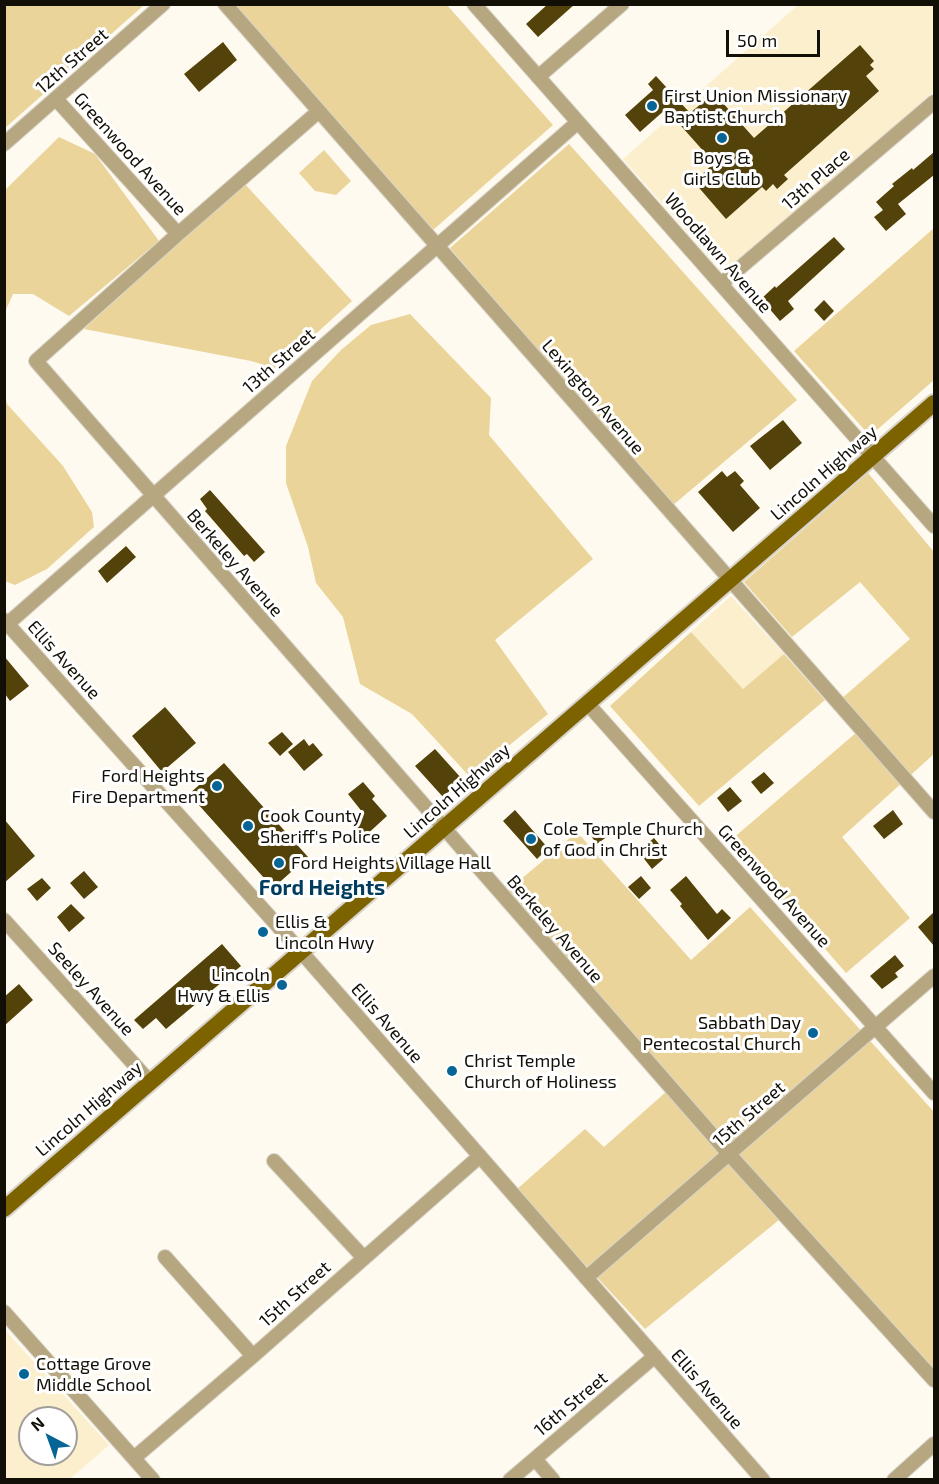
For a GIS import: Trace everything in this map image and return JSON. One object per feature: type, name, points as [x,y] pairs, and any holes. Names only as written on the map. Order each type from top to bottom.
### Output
[{"type":"main road","name":"Lincoln Highway","points":[[5,1207],[934,403]]},
{"type":"street","name":"12th Street","points":[[4,144],[163,4]]},
{"type":"street","name":"Lexington Avenue","points":[[225,4],[934,812]]},
{"type":"street","name":"Woodlawn Avenue","points":[[474,4],[934,526]]},
{"type":"street","points":[[538,77],[622,4]]},
{"type":"street","name":"Greenwood Avenue","points":[[56,99],[178,234]]},
{"type":"street","name":"13th Place","points":[[721,284],[934,102]]},
{"type":"street","points":[[178,234],[319,111]]},
{"type":"street","name":"13th Street","points":[[6,624],[578,122]]},
{"type":"street","name":"Berkeley Avenue","points":[[178,234],[36,361],[729,1155],[934,1380]]},
{"type":"street","name":"Ellis Avenue","points":[[6,624],[301,952],[763,1479]]},
{"type":"street","name":"Greenwood Avenue","points":[[587,704],[934,1093]]},
{"type":"street","name":"Seeley Avenue","points":[[4,920],[150,1082]]},
{"type":"street","name":"15th Street","points":[[586,1278],[934,976]]},
{"type":"street","name":"15th Street","points":[[134,1458],[480,1156]]},
{"type":"street","points":[[274,1161],[364,1258]]},
{"type":"street","points":[[165,1257],[253,1356]]},
{"type":"street","points":[[4,1312],[153,1479]]},
{"type":"street","name":"16th Street","points":[[510,1479],[655,1356]]},
{"type":"street","points":[[894,1479],[934,1444]]},
{"type":"street","points":[[534,1459],[553,1479]]},
{"type":"shaded area","points":[[5,4],[144,4],[144,5],[5,128]]},
{"type":"shaded area","points":[[233,5],[447,5],[553,125],[433,230]]},
{"type":"shaded area","points":[[798,5],[934,5],[934,91],[726,276],[623,159]]},
{"type":"shaded area","points":[[59,137],[95,154],[159,241],[69,316],[33,294],[13,294],[5,312],[5,190]]},
{"type":"shaded area","points":[[569,144],[797,400],[672,506],[450,248]]},
{"type":"shaded area","points":[[324,150],[351,181],[336,195],[315,191],[299,173]]},
{"type":"shaded area","points":[[244,183],[352,301],[277,369],[251,361],[84,329]]},
{"type":"shaded area","points":[[934,228],[934,380],[870,436],[794,351]]},
{"type":"shaded area","points":[[410,314],[491,398],[489,435],[593,559],[495,640],[548,714],[470,777],[412,714],[360,684],[343,617],[316,583],[308,547],[286,483],[286,446],[312,381],[341,350],[371,325]]},
{"type":"shaded area","points":[[5,396],[7,404],[63,466],[92,512],[94,527],[47,569],[15,585],[5,581]]},
{"type":"shaded area","points":[[868,473],[934,552],[934,754],[842,837],[910,918],[846,973],[731,840],[857,732],[833,706],[910,639],[860,582],[792,637],[744,582]]},
{"type":"shaded area","points":[[731,596],[784,654],[743,689],[691,632]]},
{"type":"shaded area","points":[[691,632],[743,689],[784,654],[825,700],[699,806],[610,706]]},
{"type":"shaded area","points":[[577,832],[691,960],[750,907],[934,1112],[934,1371],[790,1211],[645,1329],[516,1190],[585,1129],[604,1147],[676,1083],[507,891]]},
{"type":"shaded area","name":"Cottage Grove Middle School","points":[[5,1330],[74,1406],[18,1406],[18,1466],[78,1466],[78,1411],[109,1445],[70,1479],[5,1479]]},
{"type":"building","points":[[548,4],[575,4],[538,37],[526,24]]},
{"type":"building","points":[[223,42],[237,60],[199,92],[184,74]]},
{"type":"building","name":"Boys & Girls Club","points":[[860,45],[874,61],[870,65],[874,69],[866,76],[879,91],[784,175],[788,179],[777,189],[773,184],[766,191],[762,187],[726,219],[694,182],[714,163],[666,109],[640,132],[625,115],[653,90],[648,84],[656,76],[690,113],[714,93],[754,138]]},
{"type":"building","points":[[934,152],[934,175],[898,204],[906,214],[886,231],[874,217],[883,210],[876,202],[894,186],[892,184]]},
{"type":"building","points":[[834,237],[845,249],[788,301],[794,309],[780,321],[761,299]]},
{"type":"building","points":[[824,300],[834,311],[824,321],[814,310]]},
{"type":"building","points":[[783,420],[802,443],[770,470],[750,446]]},
{"type":"building","points":[[722,471],[727,477],[735,471],[744,481],[740,485],[760,508],[733,532],[698,492]]},
{"type":"building","points":[[210,490],[265,552],[254,562],[247,554],[244,556],[205,511],[207,509],[200,499]]},
{"type":"building","points":[[126,546],[136,557],[107,583],[98,571]]},
{"type":"building","points":[[4,656],[29,686],[10,701],[5,694]]},
{"type":"building","points":[[165,707],[196,743],[162,772],[132,736]]},
{"type":"building","points":[[282,732],[293,744],[280,756],[268,743]]},
{"type":"building","points":[[304,739],[309,746],[313,743],[323,755],[304,771],[288,752]]},
{"type":"building","points":[[435,749],[462,779],[443,797],[415,766]]},
{"type":"building","points":[[224,763],[308,857],[273,888],[189,794]]},
{"type":"building","points":[[764,772],[774,783],[761,794],[751,782]]},
{"type":"building","points":[[363,782],[375,796],[372,799],[387,816],[363,838],[351,824],[363,813],[348,794]]},
{"type":"building","points":[[730,787],[742,801],[728,812],[717,798]]},
{"type":"building","points":[[515,810],[548,848],[537,859],[503,821]]},
{"type":"building","points":[[893,810],[903,824],[884,839],[873,826]]},
{"type":"building","points":[[4,819],[35,856],[4,883]]},
{"type":"building","points":[[598,824],[608,836],[597,844],[588,832]]},
{"type":"building","points":[[654,838],[668,855],[652,869],[638,851]]},
{"type":"building","points":[[84,871],[98,887],[84,899],[70,883]]},
{"type":"building","points":[[641,876],[651,888],[639,899],[628,887]]},
{"type":"building","points":[[686,876],[717,914],[722,909],[731,918],[708,940],[670,890]]},
{"type":"building","points":[[42,878],[51,888],[37,901],[27,889]]},
{"type":"building","points":[[71,904],[85,918],[69,932],[57,917]]},
{"type":"building","points":[[934,912],[934,946],[918,927]]},
{"type":"building","points":[[222,944],[241,966],[166,1029],[156,1018],[143,1029],[134,1020]]},
{"type":"building","points":[[895,955],[904,966],[895,973],[898,977],[882,989],[870,976]]},
{"type":"building","points":[[19,984],[33,1000],[4,1026],[4,997]]},
{"type":"place","name":"First Union Missionary Baptist Church","points":[[652,106]]},
{"type":"place","name":"Boys & Girls Club","points":[[722,138]]},
{"type":"place","name":"Ford Heights Fire Department","points":[[217,786]]},
{"type":"place","name":"Cook County Sheriff's Police","points":[[248,826]]},
{"type":"place","name":"Cole Temple Church of God in Christ","points":[[531,839]]},
{"type":"place","name":"Ford Heights Village Hall","points":[[279,863]]},
{"type":"place","name":"Ellis & Lincoln Hwy","points":[[263,932]]},
{"type":"place","name":"Lincoln Hwy & Ellis","points":[[282,985]]},
{"type":"place","name":"Sabbath Day Pentecostal Church","points":[[813,1033]]},
{"type":"place","name":"Christ Temple Church of Holiness","points":[[452,1071]]},
{"type":"place","name":"Cottage Grove Middle School","points":[[24,1374]]},
{"type":"district","name":"Ford Heights","points":[[322,888]]}]
